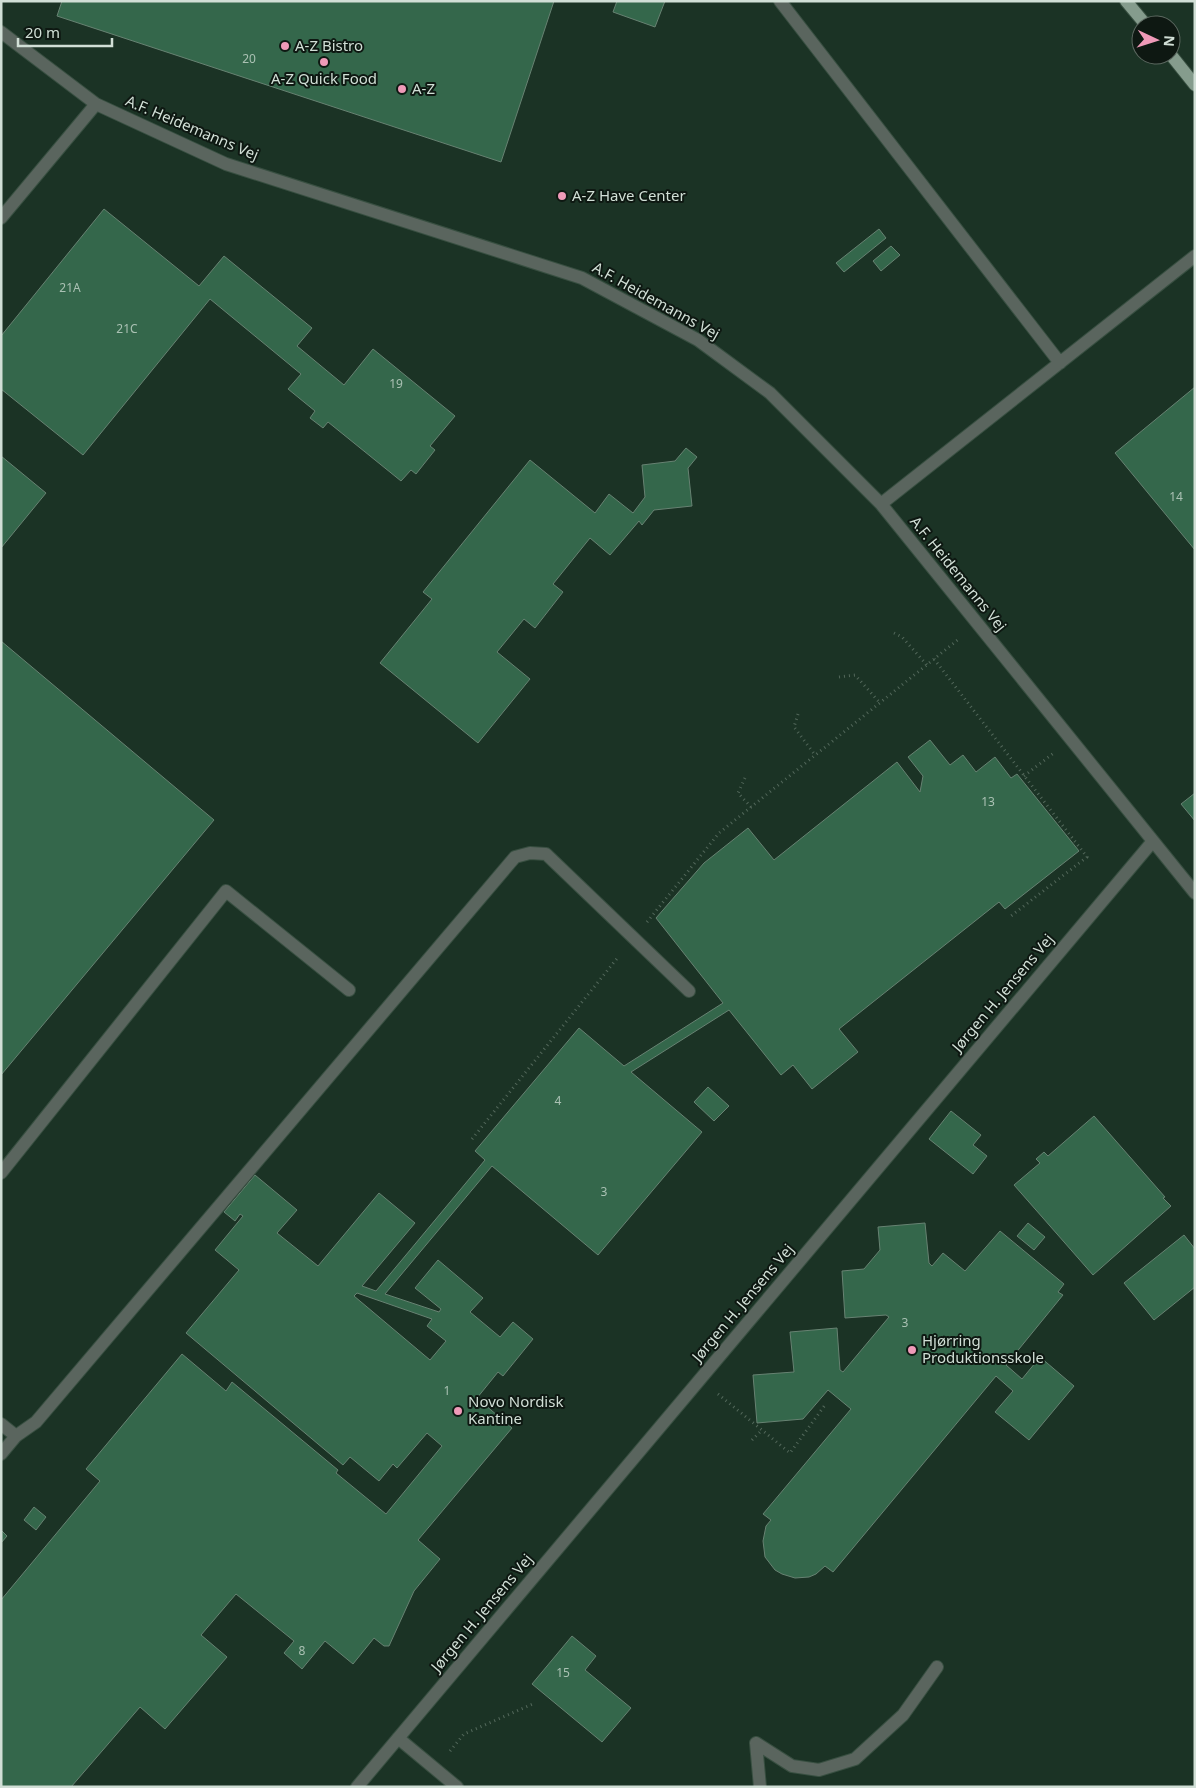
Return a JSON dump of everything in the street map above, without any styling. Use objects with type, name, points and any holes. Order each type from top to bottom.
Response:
[{"type":"main road","points":[[1126,1],[1138,15]]},
{"type":"main road","points":[[1179,65],[1195,84]]},
{"type":"street","points":[[780,1],[1060,363]]},
{"type":"street","name":"A.F. Heidemanns Vej","points":[[1,32],[96,104],[226,164],[582,278],[698,340],[770,393],[881,504],[1195,893]]},
{"type":"street","points":[[1,218],[96,104]]},
{"type":"street","points":[[881,504],[1195,256]]},
{"type":"street","name":"Jørgen H. Jensens Vej","points":[[357,1787],[1153,841]]},
{"type":"street","points":[[1,1454],[16,1436],[36,1422],[43,1414],[515,857],[530,853],[546,854],[689,991]]},
{"type":"street","points":[[1,1173],[226,891],[349,990]]},
{"type":"street","points":[[1,1424],[16,1436]]},
{"type":"street","points":[[760,1787],[756,1743],[792,1766],[819,1770],[855,1760],[903,1715],[937,1667]]},
{"type":"street","points":[[398,1738],[457,1787]]},
{"type":"path","points":[[472,1139],[719,833],[978,624]]},
{"type":"path","points":[[894,633],[902,637],[927,665]]},
{"type":"path","points":[[934,659],[1087,857],[1011,916]]},
{"type":"path","points":[[839,677],[855,674],[880,703]]},
{"type":"path","points":[[798,714],[794,727],[815,755]]},
{"type":"path","points":[[1024,776],[1071,740]]},
{"type":"path","points":[[745,778],[738,793],[750,807]]},
{"type":"path","points":[[700,1379],[790,1453],[825,1405]]},
{"type":"path","points":[[752,1440],[762,1430]]},
{"type":"path","points":[[436,1769],[464,1734],[535,1704]]},
{"type":"building","name":"A-Z","points":[[62,1],[554,1],[501,162],[57,16]]},
{"type":"building","points":[[617,1],[665,1],[655,27],[613,12]]},
{"type":"building","points":[[104,209],[199,286],[224,256],[312,328],[297,346],[344,385],[373,349],[455,416],[430,446],[435,450],[416,474],[411,470],[401,481],[328,422],[323,428],[310,418],[315,411],[288,389],[301,374],[210,299],[83,455],[1,389],[1,336]]},
{"type":"building","points":[[879,229],[886,238],[844,272],[836,263]]},
{"type":"building","points":[[891,246],[900,255],[881,271],[873,261]]},
{"type":"building","points":[[1195,387],[1195,550],[1115,453]]},
{"type":"building","points":[[686,448],[697,457],[688,468],[692,506],[654,510],[642,525],[639,521],[610,555],[590,538],[553,584],[563,592],[535,628],[524,619],[497,652],[530,679],[478,743],[380,663],[432,599],[423,592],[530,460],[595,513],[609,494],[633,513],[645,497],[642,465],[675,461]]},
{"type":"building","points":[[1,456],[46,493],[1,548]]},
{"type":"building","points":[[1,641],[214,820],[1,1075]]},
{"type":"building","points":[[930,740],[950,765],[963,755],[976,772],[995,757],[1011,778],[1017,774],[1079,851],[1005,909],[999,902],[839,1029],[858,1052],[812,1089],[793,1065],[781,1075],[729,1010],[631,1072],[702,1132],[598,1255],[492,1166],[385,1294],[439,1312],[441,1309],[415,1288],[438,1260],[483,1298],[470,1312],[500,1337],[513,1322],[533,1339],[503,1376],[498,1372],[477,1398],[512,1428],[418,1540],[440,1559],[414,1591],[389,1646],[384,1646],[374,1638],[353,1664],[325,1641],[302,1669],[284,1653],[294,1641],[236,1594],[201,1635],[227,1657],[165,1729],[140,1707],[71,1787],[1,1787],[1,1600],[100,1481],[86,1469],[182,1354],[226,1391],[232,1382],[338,1470],[336,1473],[386,1514],[442,1446],[427,1433],[397,1468],[393,1464],[379,1481],[350,1457],[343,1465],[186,1333],[239,1270],[215,1250],[243,1216],[240,1214],[235,1221],[224,1212],[255,1175],[297,1210],[277,1233],[318,1266],[379,1193],[415,1223],[362,1286],[376,1291],[485,1160],[475,1151],[579,1028],[624,1066],[723,1003],[656,918],[704,863],[748,828],[774,860],[897,762],[920,792],[923,776],[908,757]],"holes":[[[357,1293],[432,1319],[427,1326],[446,1341],[430,1360],[354,1296]]]},
{"type":"building","points":[[1195,793],[1195,821],[1181,804]]},
{"type":"building","points":[[708,1087],[729,1106],[714,1121],[694,1102]]},
{"type":"building","points":[[951,1111],[981,1135],[973,1145],[987,1156],[973,1174],[929,1139]]},
{"type":"building","points":[[1094,1116],[1171,1206],[1093,1275],[1014,1185],[1040,1163],[1036,1159],[1044,1152],[1048,1156]]},
{"type":"building","points":[[925,1223],[929,1263],[932,1266],[943,1253],[965,1271],[1000,1231],[1064,1284],[1058,1292],[1063,1295],[1006,1365],[1022,1379],[1040,1357],[1074,1386],[1029,1440],[995,1412],[1013,1391],[996,1376],[833,1572],[825,1566],[809,1577],[795,1578],[782,1574],[775,1570],[765,1557],[763,1541],[766,1526],[771,1520],[763,1514],[851,1409],[828,1390],[803,1419],[757,1423],[753,1375],[794,1372],[790,1332],[837,1328],[840,1370],[843,1372],[889,1317],[886,1315],[845,1318],[842,1271],[864,1269],[880,1250],[878,1227]]},
{"type":"building","points":[[1028,1223],[1045,1237],[1034,1250],[1017,1236]]},
{"type":"building","points":[[1184,1235],[1195,1249],[1195,1287],[1154,1320],[1124,1283]]},
{"type":"building","points":[[34,1507],[46,1517],[36,1530],[24,1520]]},
{"type":"building","points":[[1,1530],[7,1536],[1,1543]]},
{"type":"building","points":[[572,1636],[596,1656],[585,1670],[631,1708],[602,1742],[532,1684]]},
{"type":"place","name":"A-Z Bistro","points":[[285,46]]},
{"type":"place","name":"A-Z Quick Food","points":[[324,62]]},
{"type":"place","name":"A-Z","points":[[402,89]]},
{"type":"place","name":"A-Z Have Center","points":[[562,196]]},
{"type":"place","name":"Hjørring Produktionsskole","points":[[912,1350]]},
{"type":"place","name":"Novo Nordisk Kantine","points":[[458,1411]]}]
